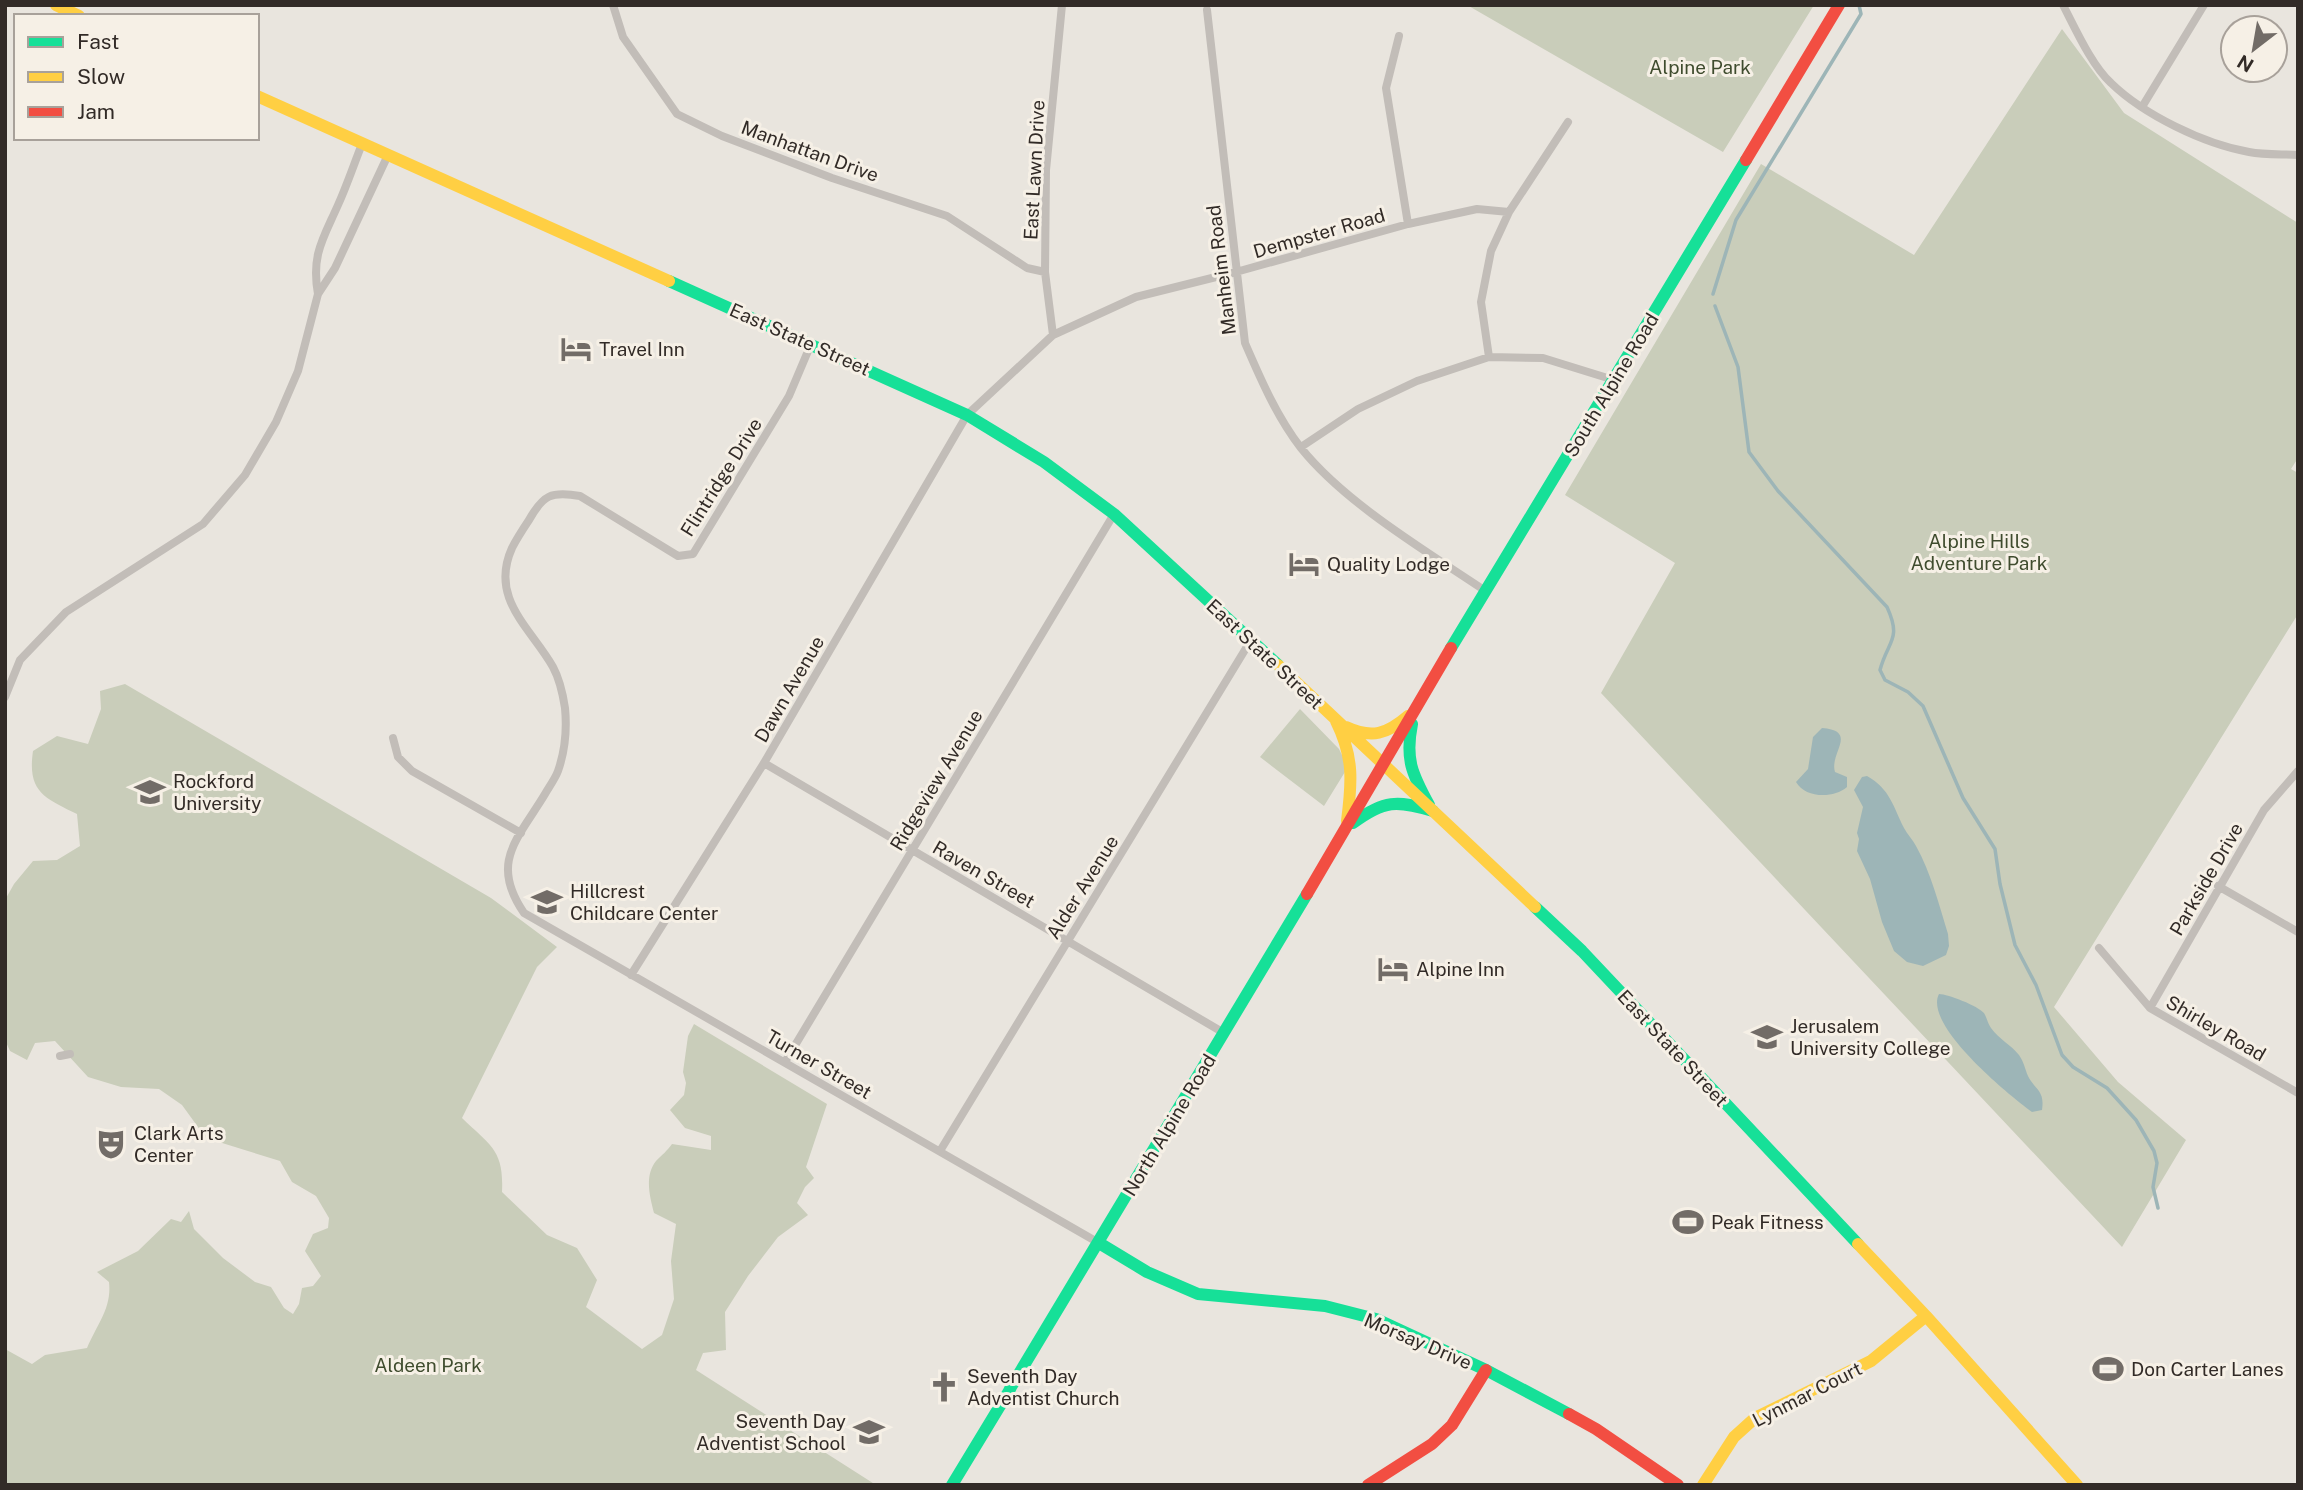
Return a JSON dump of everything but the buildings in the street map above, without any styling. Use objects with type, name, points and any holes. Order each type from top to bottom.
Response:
[{"type":"main road","points":[[56,5],[75,14]]},
{"type":"main road","name":"South Alpine Road","points":[[1384,765],[1485,590],[1839,5]]},
{"type":"main road","name":"East State Street","points":[[259,97],[967,415],[1044,462],[1114,514],[1588,957],[1926,1317],[2077,1485]]},
{"type":"main road","points":[[1336,720],[1357,732],[1374,736],[1391,730],[1416,709]]},
{"type":"main road","points":[[1416,709],[1408,744],[1408,763],[1433,811]]},
{"type":"main road","points":[[1336,720],[1346,740],[1353,775],[1346,829]]},
{"type":"main road","name":"North Alpine Road","points":[[952,1485],[1384,765]]},
{"type":"main road","points":[[1346,829],[1385,802],[1398,802],[1433,811]]},
{"type":"main road","name":"Morsay Drive","points":[[1098,1243],[1147,1272],[1198,1294],[1325,1306],[1376,1319],[1486,1370],[1596,1429],[1678,1485]]},
{"type":"main road","name":"Lynmar Court","points":[[1703,1485],[1734,1437],[1755,1418],[1871,1361],[1926,1317]]},
{"type":"main road","points":[[1368,1485],[1433,1444],[1452,1425],[1486,1370]]},
{"type":"street","name":"Manhattan Drive","points":[[613,5],[623,37],[677,114],[722,136],[832,178],[947,216],[1027,268],[1045,272]]},
{"type":"street","name":"East Lawn Drive","points":[[1053,335],[1045,272],[1046,170],[1062,5]]},
{"type":"street","points":[[2063,5],[2083,44],[2109,82],[2142,107],[2200,138],[2250,152],[2298,155]]},
{"type":"street","points":[[2142,107],[2204,5]]},
{"type":"street","name":"Manheim Road","points":[[1207,10],[1245,343],[1267,394],[1301,447],[1323,471],[1365,507],[1485,590]]},
{"type":"street","points":[[1399,36],[1386,88],[1408,224]]},
{"type":"street","points":[[1489,357],[1482,302],[1491,251],[1509,212],[1568,122]]},
{"type":"street","points":[[318,294],[315,276],[321,239],[338,206],[362,144]]},
{"type":"street","points":[[5,696],[20,660],[66,612],[202,524],[245,475],[276,422],[298,371],[318,294],[341,257],[388,155]]},
{"type":"street","name":"Dempster Road","points":[[967,415],[1053,335],[1136,297],[1408,224],[1477,209],[1509,212]]},
{"type":"street","name":"Flintridge Drive","points":[[524,913],[512,896],[506,879],[508,855],[558,773],[566,723],[564,702],[554,668],[512,607],[507,590],[507,566],[512,548],[538,504],[549,495],[565,494],[580,496],[678,556],[693,554],[789,396],[811,344]]},
{"type":"street","points":[[1301,447],[1358,409],[1417,381],[1489,357],[1544,358],[1614,380]]},
{"type":"street","name":"Dawn Avenue","points":[[631,975],[765,763],[967,415]]},
{"type":"street","name":"Ridgeview Avenue","points":[[785,1062],[1114,514]]},
{"type":"street","name":"Alder Avenue","points":[[940,1151],[1251,640]]},
{"type":"street","points":[[393,738],[398,757],[412,771],[522,833]]},
{"type":"street","name":"Raven Street","points":[[765,763],[1224,1033]]},
{"type":"street","name":"Parkside Drive","points":[[2150,1008],[2264,810],[2298,771]]},
{"type":"street","points":[[2218,886],[2297,930]]},
{"type":"street","name":"Turner Street","points":[[524,913],[1098,1243]]},
{"type":"street","name":"Shirley Road","points":[[2099,948],[2150,1008],[2298,1093]]},
{"type":"street","points":[[60,1056],[70,1054]]},
{"type":"green space","name":"Alpine Park","points":[[1467,5],[1814,5],[1723,152]]},
{"type":"green space","name":"Alpine Hills Adventure Park","points":[[2062,29],[2124,113],[2298,223],[2298,458],[2291,469],[2298,473],[2298,614],[2054,1007],[2118,1082],[2186,1140],[2122,1247],[1601,693],[1675,563],[1565,495],[1761,164],[1914,255]]},
{"type":"green space","name":"Aldeen Park","points":[[125,684],[491,898],[557,947],[537,967],[462,1118],[494,1150],[501,1167],[502,1192],[547,1235],[577,1248],[597,1280],[586,1307],[642,1349],[662,1335],[674,1299],[671,1261],[676,1224],[654,1213],[649,1187],[652,1167],[672,1144],[711,1150],[711,1136],[685,1128],[670,1110],[684,1095],[686,1083],[683,1072],[688,1036],[694,1024],[827,1104],[806,1167],[814,1178],[805,1187],[797,1203],[808,1215],[778,1237],[748,1276],[725,1312],[726,1350],[703,1353],[696,1370],[876,1485],[5,1485],[5,1349],[32,1364],[45,1355],[87,1348],[108,1300],[109,1282],[97,1272],[138,1251],[171,1219],[181,1222],[189,1211],[194,1229],[223,1258],[255,1282],[271,1287],[284,1308],[293,1314],[299,1304],[302,1288],[313,1286],[321,1276],[305,1251],[313,1234],[328,1228],[329,1218],[316,1196],[292,1182],[280,1161],[206,1138],[182,1105],[159,1089],[121,1087],[88,1077],[55,1041],[35,1043],[27,1060],[10,1051],[5,1040],[5,900],[33,861],[57,860],[80,846],[77,814],[47,798],[36,785],[32,765],[33,751],[57,736],[88,744],[101,709],[100,691]]},
{"type":"green space","points":[[1300,709],[1339,749],[1348,767],[1324,806],[1260,757]]},
{"type":"water","points":[[1822,728],[1839,733],[1841,738],[1834,765],[1835,772],[1847,777],[1847,787],[1827,795],[1812,794],[1796,782],[1808,769],[1813,737]]},
{"type":"water","points":[[1867,776],[1886,792],[1915,844],[1934,889],[1948,934],[1949,946],[1946,955],[1923,966],[1907,962],[1894,951],[1882,922],[1870,879],[1857,851],[1857,833],[1863,807],[1854,790],[1862,777]]},
{"type":"water","points":[[1939,994],[1963,1001],[1984,1013],[1994,1032],[2021,1058],[2028,1076],[2041,1094],[2042,1110],[2032,1112],[1988,1075],[1955,1040],[1937,1007]]},
{"type":"waterway","points":[[1713,294],[1736,220],[1861,14],[1859,5]]},
{"type":"waterway","points":[[1715,306],[1738,367],[1749,452],[1778,491],[1887,607],[1893,634],[1880,670],[1885,680],[1908,692],[1923,706],[1963,798],[1995,849],[2000,884],[2015,945],[2036,985],[2062,1055],[2073,1067],[2107,1088],[2136,1120],[2154,1151],[2157,1163],[2153,1187],[2158,1208]]},
{"type":"traffic: fast","points":[[1451,648],[1746,160]]},
{"type":"traffic: fast","points":[[669,281],[967,415],[1044,462],[1114,514],[1278,665]]},
{"type":"traffic: fast","points":[[1412,724],[1410,757],[1418,784],[1429,805]]},
{"type":"traffic: fast","points":[[1353,823],[1374,810],[1391,804],[1410,805],[1433,811]]},
{"type":"traffic: fast","points":[[1011,1387],[1307,894]]},
{"type":"traffic: fast","points":[[1535,907],[1582,951],[1858,1244]]},
{"type":"traffic: fast","points":[[1099,1243],[1147,1272],[1198,1294],[1325,1306],[1376,1319],[1486,1370],[1569,1414]]},
{"type":"traffic: fast","points":[[1009,1391],[1011,1387]]},
{"type":"traffic: fast","points":[[952,1485],[1009,1391]]},
{"type":"traffic: slow","points":[[56,5],[75,14]]},
{"type":"traffic: slow","points":[[259,97],[669,281]]},
{"type":"traffic: slow","points":[[1278,665],[1535,907]]},
{"type":"traffic: slow","points":[[1346,727],[1364,733],[1379,733],[1408,716]]},
{"type":"traffic: slow","points":[[1336,721],[1349,758],[1350,794],[1347,821]]},
{"type":"traffic: slow","points":[[1858,1244],[2077,1485]]},
{"type":"traffic: slow","points":[[1703,1485],[1734,1437],[1755,1418],[1871,1361],[1926,1316]]},
{"type":"traffic: jam","points":[[1746,160],[1839,5]]},
{"type":"traffic: jam","points":[[1307,894],[1451,648]]},
{"type":"traffic: jam","points":[[1368,1485],[1432,1444],[1452,1425],[1486,1370]]},
{"type":"traffic: jam","points":[[1569,1414],[1596,1429],[1678,1485]]},
{"type":"place","name":"Travel Inn","points":[[576,349]]},
{"type":"place","name":"Quality Lodge","points":[[1304,564]]},
{"type":"place","name":"Rockford University","points":[[150,792]]},
{"type":"place","name":"Hillcrest Childcare Center","points":[[547,902]]},
{"type":"place","name":"Alpine Inn","points":[[1393,969]]},
{"type":"place","name":"Jerusalem University College","points":[[1767,1037]]},
{"type":"place","name":"Clark Arts Center","points":[[111,1144]]},
{"type":"place","name":"Peak Fitness","points":[[1688,1222]]},
{"type":"place","name":"Don Carter Lanes","points":[[2108,1369]]},
{"type":"place","name":"Seventh Day Adventist Church","points":[[944,1387]]},
{"type":"place","name":"Seventh Day Adventist School","points":[[869,1432]]}]
